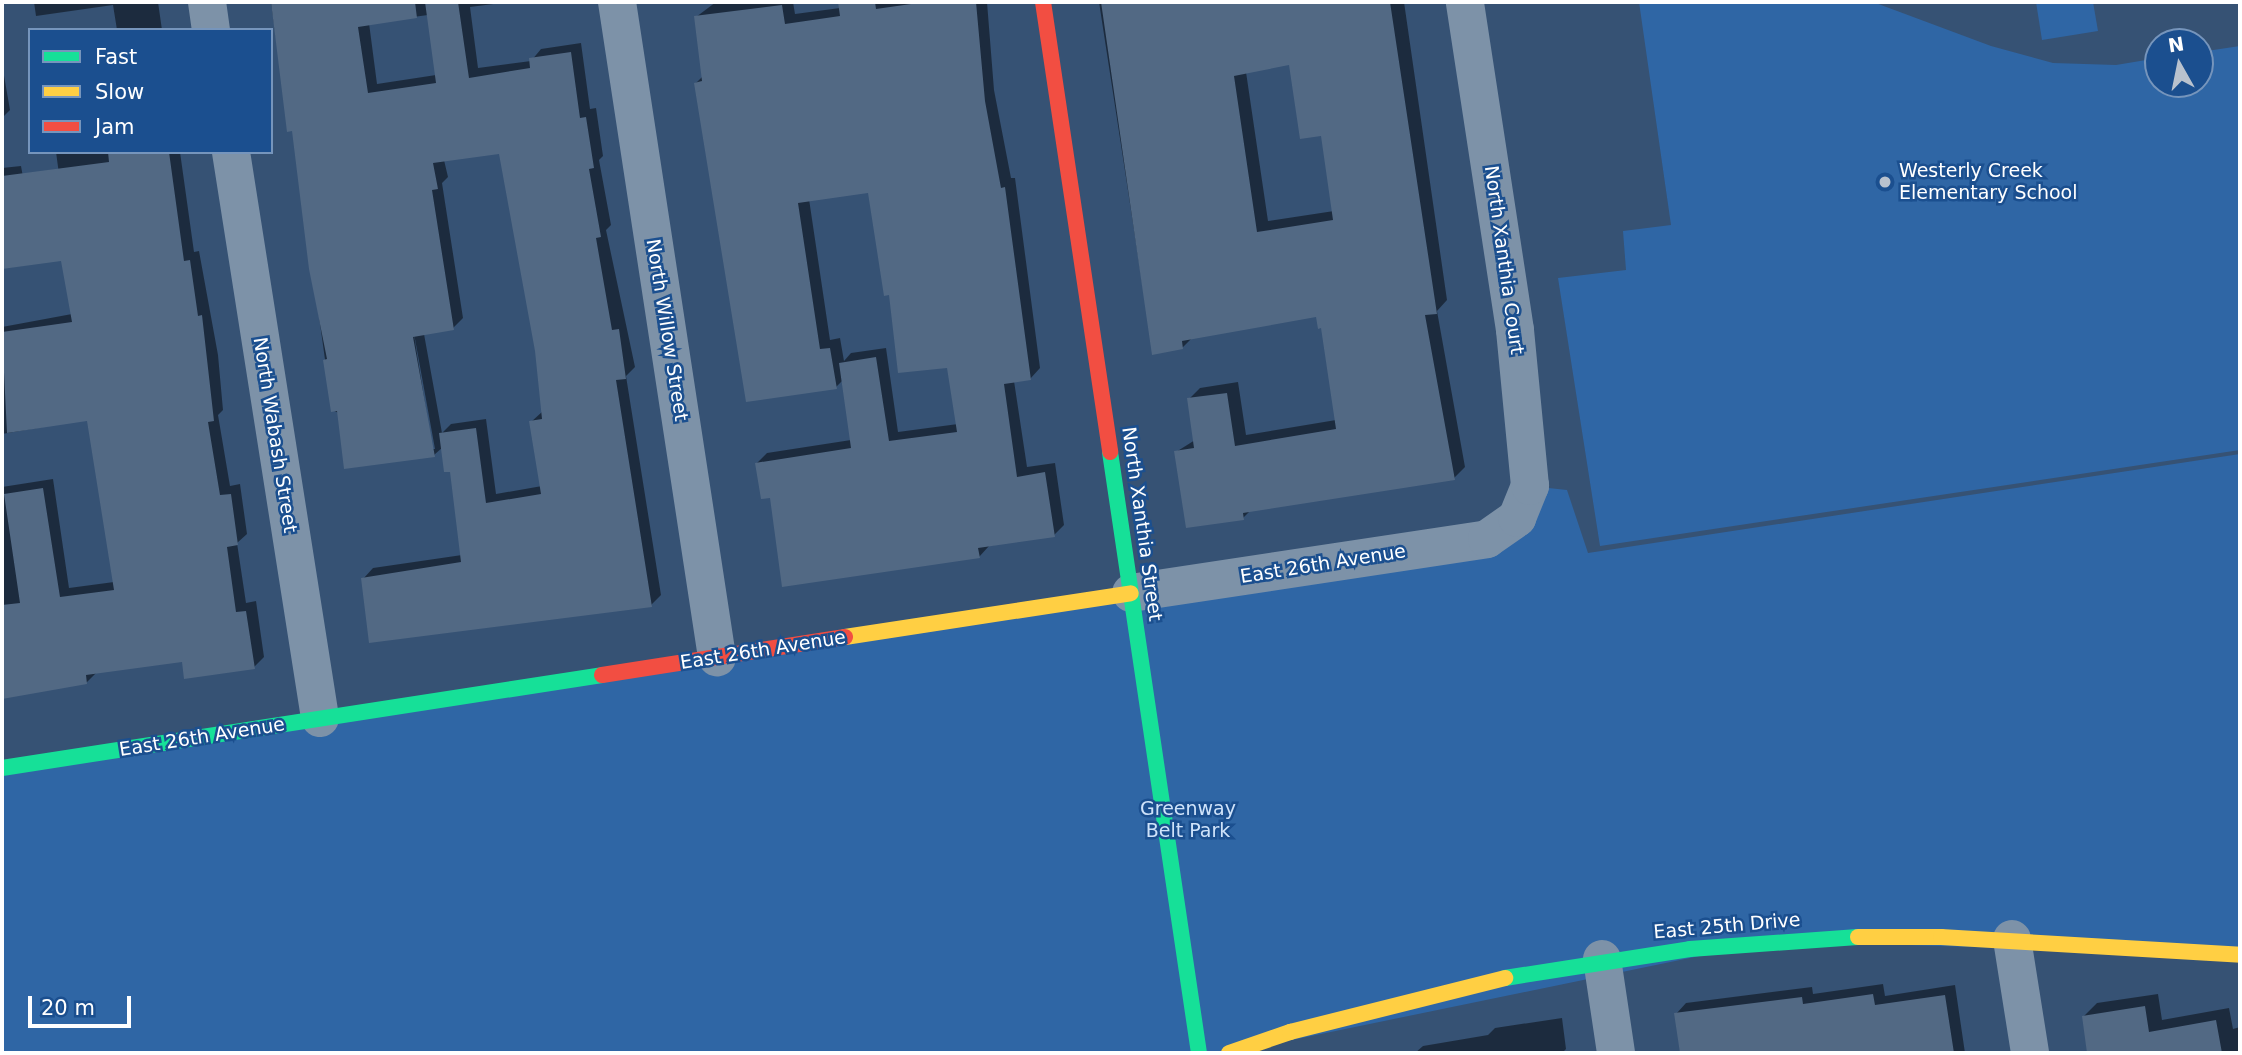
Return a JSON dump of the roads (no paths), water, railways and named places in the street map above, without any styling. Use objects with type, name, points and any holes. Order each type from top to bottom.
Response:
[{"type":"street","points":[[207,2],[211,28]]},
{"type":"street","name":"North Willow Street","points":[[617,2],[717,657]]},
{"type":"street","name":"North Xanthia Street","points":[[1043,2],[1199,1053]]},
{"type":"street","name":"North Xanthia Court","points":[[1465,2],[1515,330],[1530,486],[1517,518]]},
{"type":"street","name":"North Wabash Street","points":[[231,154],[320,718]]},
{"type":"street","name":"East 26th Avenue","points":[[2,768],[1488,539],[1517,518]]},
{"type":"street","name":"East 25th Drive","points":[[1228,1053],[1394,1003],[1602,959],[1834,937],[2012,939],[2240,955]]},
{"type":"street","points":[[2012,939],[2030,1053]]},
{"type":"street","points":[[1602,959],[1616,1053]]},
{"type":"place","name":"Westerly Creek Elementary School","points":[[1885,182]]},
{"type":"park label","name":"Greenway Belt Park","points":[[1188,820]]}]
